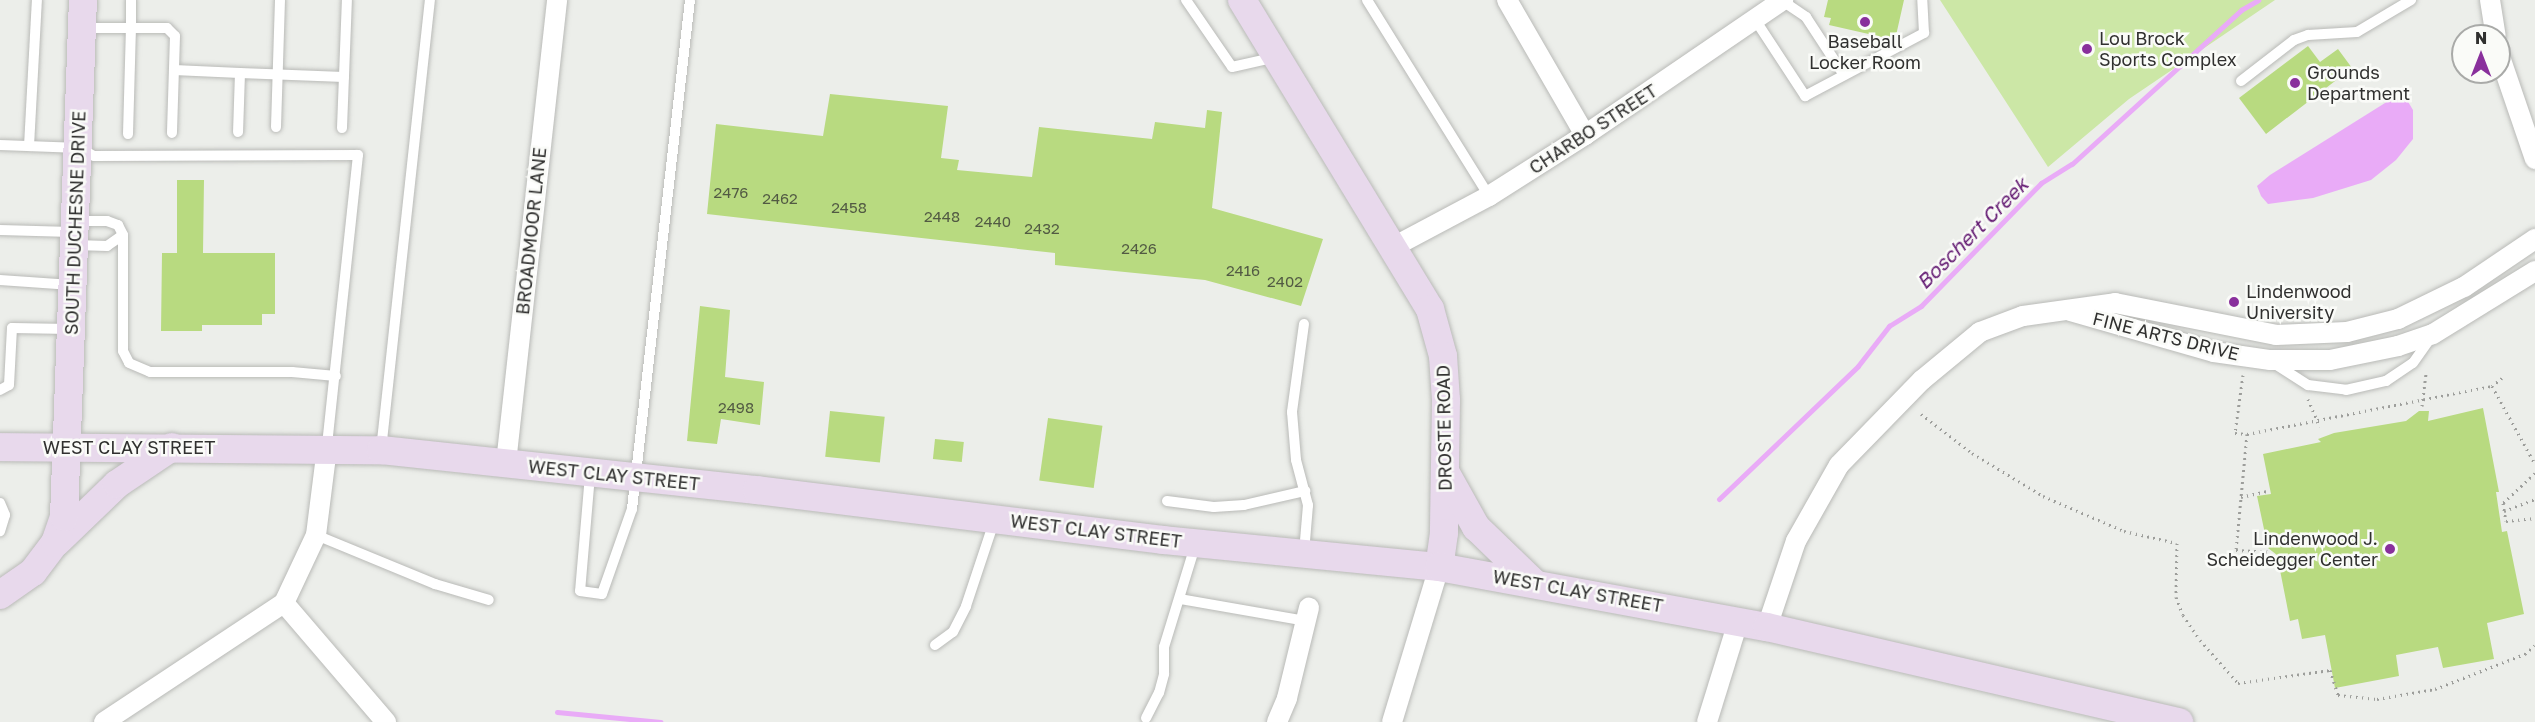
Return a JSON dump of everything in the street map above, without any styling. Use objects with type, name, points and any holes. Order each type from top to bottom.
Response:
[{"type":"main road","name":"SOUTH DUCHESNE DRIVE","points":[[55,543],[64,517],[65,446],[80,148],[83,0]]},
{"type":"main road","name":"DROSTE ROAD","points":[[1242,0],[1395,246],[1430,309],[1443,356],[1446,474],[1439,567]]},
{"type":"main road","name":"WEST CLAY STREET","points":[[0,447],[381,450],[506,462],[1196,543],[1439,567],[1533,582],[1767,627],[2179,722]]},
{"type":"main road","points":[[0,595],[33,572],[55,543],[117,484],[172,447]]},
{"type":"main road","points":[[1446,474],[1476,527],[1533,582]]},
{"type":"street","name":"BROADMOOR LANE","points":[[506,462],[557,0]]},
{"type":"street","points":[[1507,0],[1585,135]]},
{"type":"street","points":[[2490,0],[2494,24]]},
{"type":"street","name":"CHARBO STREET","points":[[1395,246],[1490,196],[1784,1]]},
{"type":"street","points":[[2509,84],[2535,159]]},
{"type":"street","name":"FINE ARTS DRIVE","points":[[1767,627],[1796,541],[1839,465],[1923,380],[1980,332],[2022,316],[2115,303],[2276,335],[2347,332],[2398,319],[2464,287],[2535,239]]},
{"type":"street","name":"FINE ARTS DRIVE","points":[[2064,310],[2214,352],[2270,360],[2330,360],[2398,346],[2433,334],[2535,271]]},
{"type":"street","points":[[104,722],[284,603],[316,535],[327,448]]},
{"type":"street","name":"DROSTE ROAD","points":[[1392,722],[1439,567]]},
{"type":"street","points":[[284,603],[386,722]]},
{"type":"street","points":[[1277,722],[1287,698],[1307,614]]},
{"type":"street","points":[[1707,722],[1738,622]]},
{"type":"lane","points":[[29,146],[37,0]]},
{"type":"lane","points":[[128,134],[131,0]]},
{"type":"lane","points":[[276,127],[280,0]]},
{"type":"lane","points":[[342,128],[347,0]]},
{"type":"lane","points":[[381,450],[430,0]]},
{"type":"lane","points":[[590,472],[580,591],[602,594],[631,515],[690,0]]},
{"type":"lane","points":[[1186,0],[1232,67],[1276,57]]},
{"type":"lane","points":[[1367,0],[1490,196]]},
{"type":"lane","points":[[1756,21],[1805,96],[1924,33],[1922,0]]},
{"type":"lane","points":[[2241,81],[2294,40],[2308,35],[2357,32],[2411,0]]},
{"type":"lane","points":[[1784,1],[1806,17],[1844,75]]},
{"type":"lane","points":[[82,28],[173,30],[172,133]]},
{"type":"lane","points":[[174,70],[344,77]]},
{"type":"lane","points":[[238,132],[240,73]]},
{"type":"lane","points":[[0,145],[80,148],[94,156],[358,155],[327,448]]},
{"type":"lane","points":[[75,233],[107,221],[118,225],[123,235],[123,351],[129,363],[150,372],[292,372],[336,376]]},
{"type":"lane","points":[[0,230],[75,233],[107,246],[123,235]]},
{"type":"lane","points":[[0,280],[73,285]]},
{"type":"lane","points":[[1304,324],[1292,412],[1296,460],[1308,505],[1304,554]]},
{"type":"lane","points":[[0,390],[9,385],[12,328],[71,329]]},
{"type":"lane","points":[[2270,360],[2308,386],[2346,390],[2386,381],[2413,363],[2433,334]]},
{"type":"lane","points":[[1167,501],[1234,505],[1305,491]]},
{"type":"lane","points":[[0,503],[5,515],[0,531]]},
{"type":"lane","points":[[935,645],[953,632],[966,606],[995,519]]},
{"type":"lane","points":[[316,535],[435,584],[489,600]]},
{"type":"lane","points":[[1146,718],[1159,693],[1164,674],[1164,647],[1196,543]]},
{"type":"lane","points":[[1180,599],[1307,614]]},
{"type":"path","points":[[2246,372],[2242,376],[2235,433],[2247,434],[2422,404],[2492,386],[2502,378]]},
{"type":"path","points":[[2422,404],[2426,373]]},
{"type":"path","points":[[2492,386],[2535,464]]},
{"type":"path","points":[[2308,399],[2320,427]]},
{"type":"path","points":[[1921,414],[1972,453],[2043,496],[2124,531],[2177,543],[2175,582],[2183,615],[2200,640],[2238,683],[2330,670],[2338,695],[2377,699],[2435,689],[2525,654],[2535,645]]},
{"type":"path","points":[[2247,434],[2236,550],[2269,552]]},
{"type":"path","points":[[2535,473],[2503,503],[2506,521],[2535,518]]},
{"type":"path","points":[[2241,497],[2267,491]]},
{"type":"path","points":[[2504,511],[2535,499]]},
{"type":"green space","name":"Lou Brock Sports Complex","points":[[1940,0],[2275,0],[2129,99],[2048,167]]},
{"type":"shaded area","points":[[2393,98],[2407,100],[2413,110],[2413,139],[2396,160],[2371,180],[2313,198],[2268,204],[2261,196],[2257,186],[2270,175]]},
{"type":"building","name":"Baseball Locker Room","points":[[1828,0],[1904,0],[1895,40],[1829,25],[1831,18],[1824,17]]},
{"type":"building","name":"Grounds Department","points":[[2308,46],[2320,62],[2338,49],[2352,68],[2266,134],[2239,98]]},
{"type":"building","points":[[830,94],[948,106],[941,158],[959,160],[957,170],[1032,177],[1039,127],[1152,139],[1155,122],[1205,128],[1207,110],[1222,112],[1212,208],[1323,239],[1301,306],[1205,280],[1055,265],[1055,253],[707,214],[716,124],[823,136]]},
{"type":"building","points":[[177,180],[204,180],[203,253],[275,253],[275,314],[262,314],[262,325],[202,325],[202,331],[161,331],[162,253],[177,253]]},
{"type":"building","points":[[700,306],[730,310],[725,377],[764,382],[760,425],[721,419],[717,444],[687,441]]},
{"type":"building","name":"Lindenwood J. Scheidegger Center","points":[[2483,408],[2499,492],[2496,492],[2502,532],[2507,531],[2524,614],[2487,623],[2494,659],[2443,668],[2438,647],[2396,655],[2399,676],[2335,688],[2325,635],[2302,639],[2298,619],[2290,621],[2277,555],[2268,548],[2257,496],[2271,494],[2263,454],[2321,442],[2318,439],[2334,433],[2406,421],[2419,411],[2429,411],[2428,421]]},
{"type":"building","points":[[830,411],[885,417],[880,462],[825,457]]},
{"type":"building","points":[[1048,418],[1102,426],[1094,488],[1039,480]]},
{"type":"building","points":[[935,439],[964,442],[962,462],[933,459]]},
{"type":"waterway","name":"Boschert Creek","points":[[1719,499],[1858,366],[1889,326],[1921,306],[2041,183],[2072,164],[2241,10],[2258,0]]},
{"type":"waterway","name":"Boschert Creek","points":[[557,712],[661,722]]},
{"type":"place","name":"Baseball Locker Room","points":[[1865,22]]},
{"type":"place","name":"Lou Brock Sports Complex","points":[[2087,49]]},
{"type":"place","name":"Grounds Department","points":[[2295,83]]},
{"type":"place","name":"Lindenwood University","points":[[2234,302]]},
{"type":"place","name":"Lindenwood J. Scheidegger Center","points":[[2390,549]]}]
